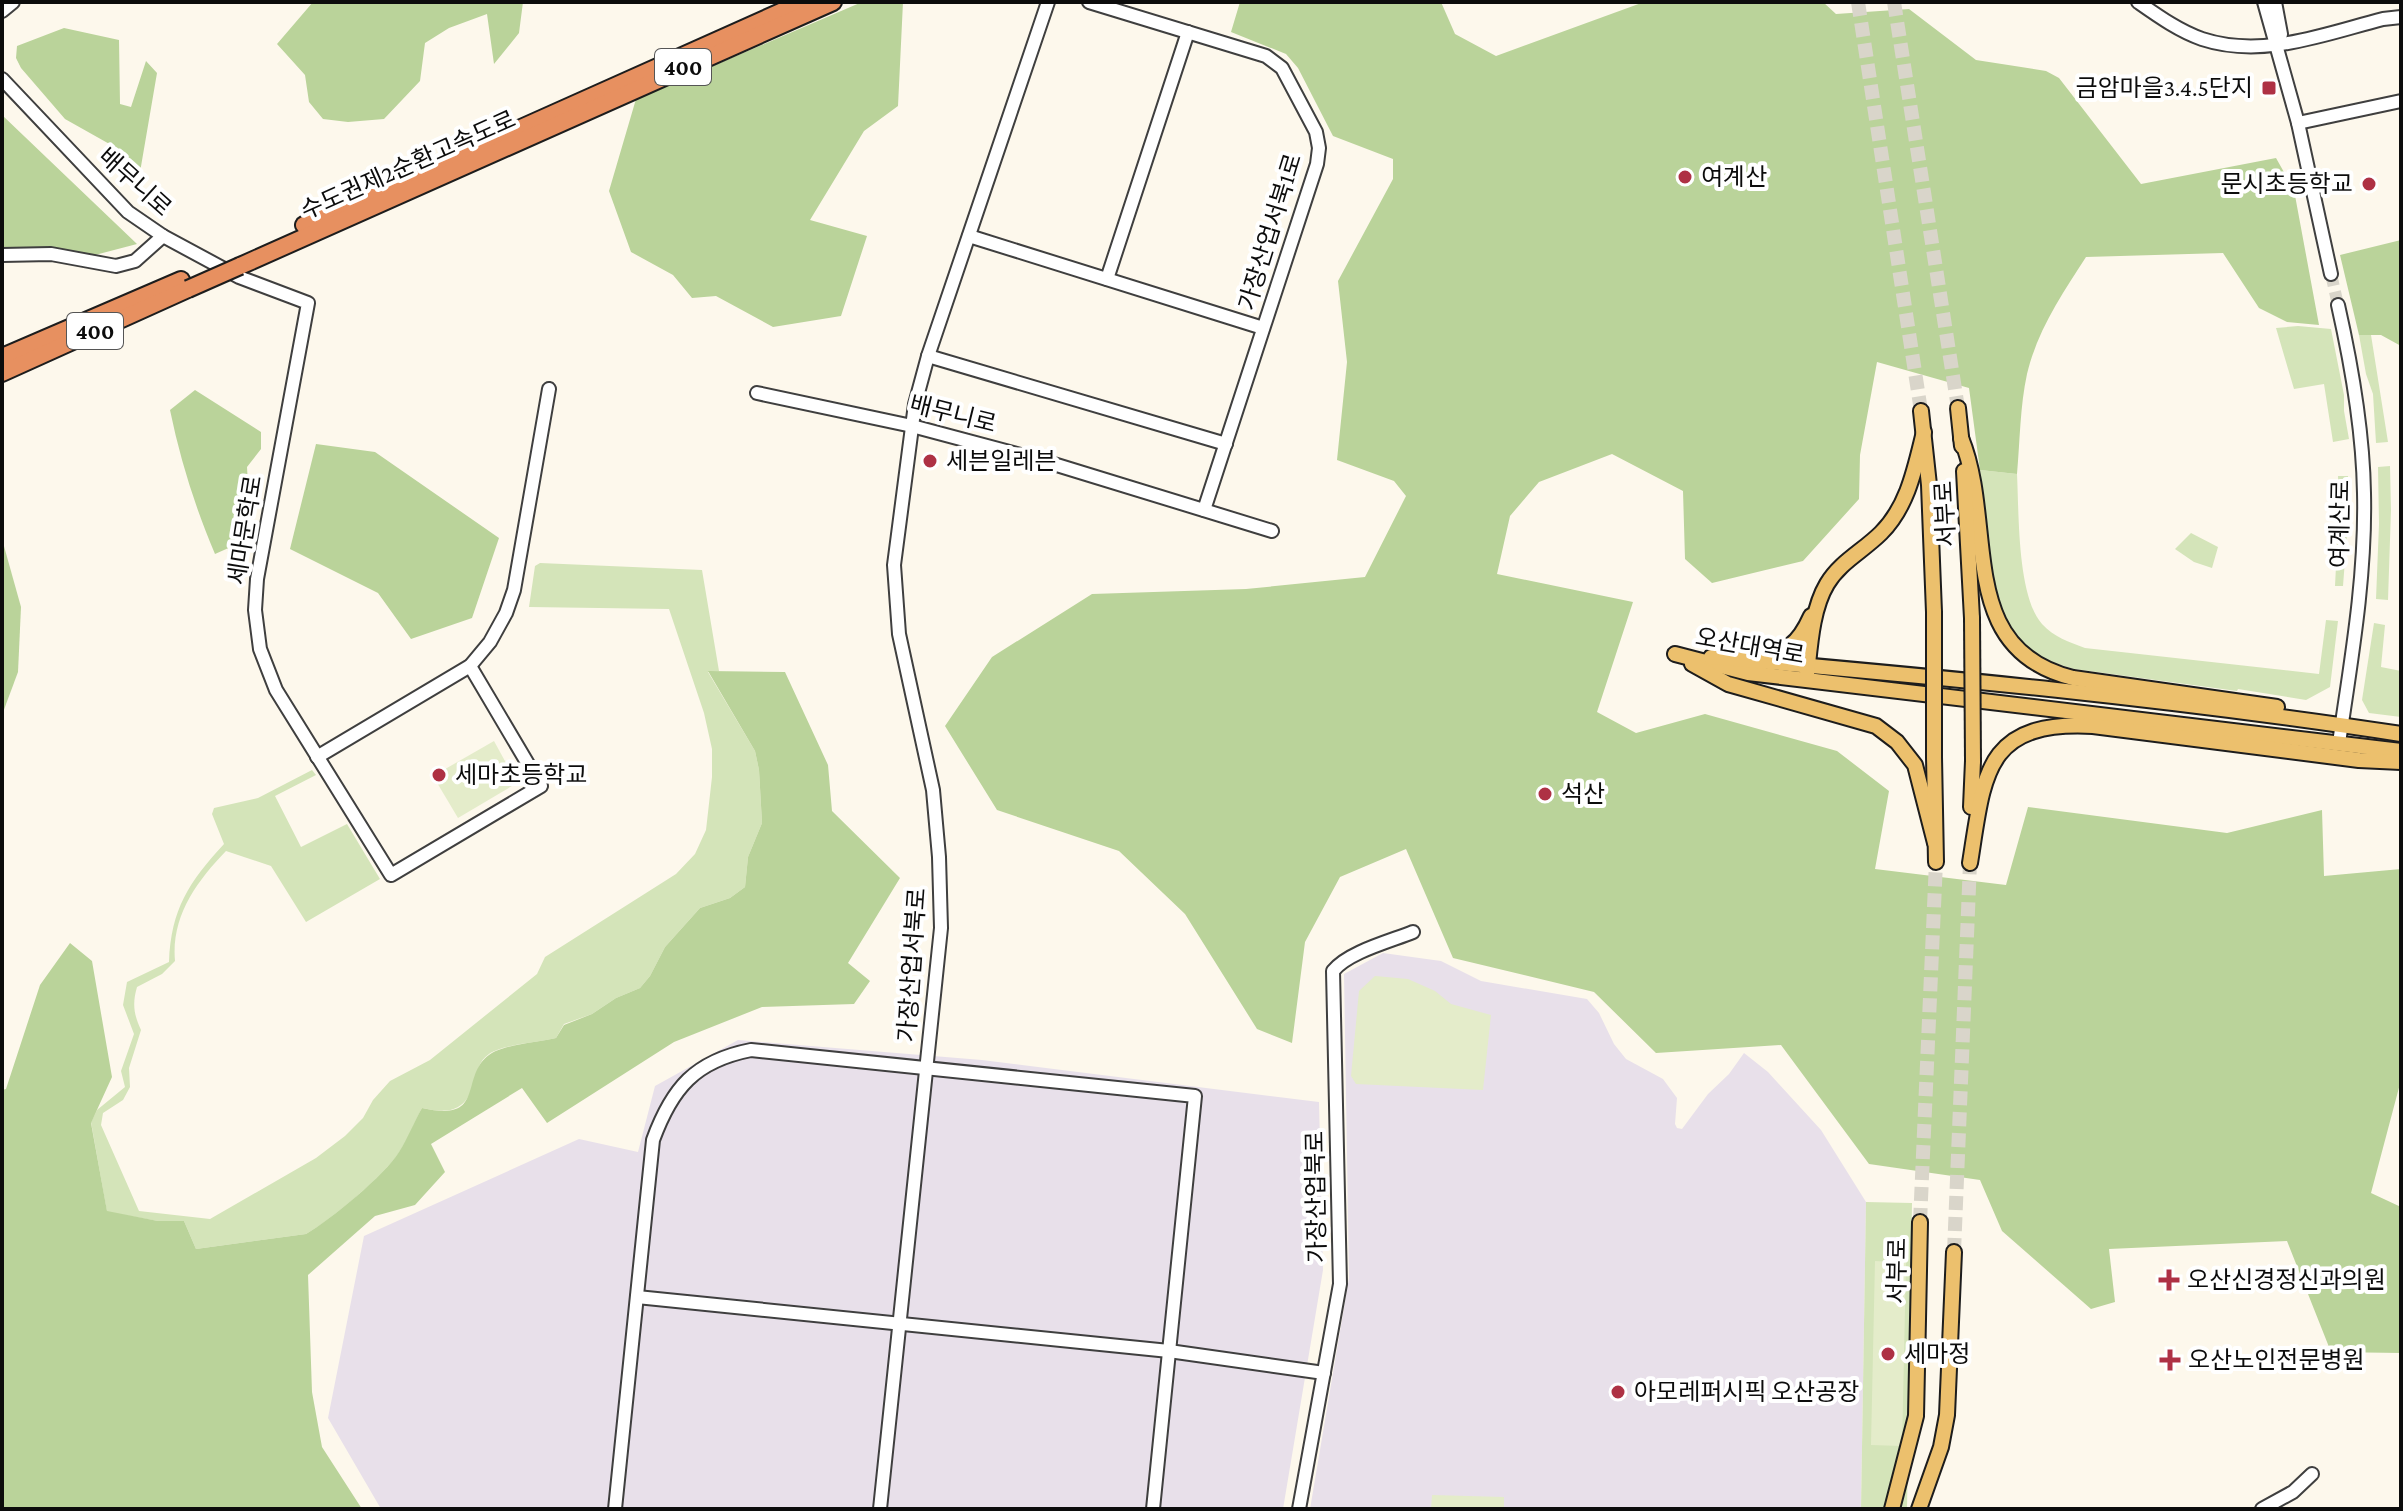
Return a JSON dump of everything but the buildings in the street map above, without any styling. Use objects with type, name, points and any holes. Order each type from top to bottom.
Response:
[{"type":"highway","name":"수도권제2순환고속도로","points":[[536,128],[803,2]]},
{"type":"highway","name":"수도권제2순환고속도로","points":[[2,373],[184,285],[510,139],[833,2]]},
{"type":"highway","name":"수도권제2순환고속도로","points":[[2,357],[184,285]]},
{"type":"main road","name":"서부로","points":[[1958,408],[1972,618],[1970,863],[1986,775],[1996,757],[2034,729],[2061,724],[2093,726],[2359,760],[2401,762]]},
{"type":"main road","name":"서부로","points":[[1921,411],[1929,485],[1934,612],[1935,843]]},
{"type":"main road","points":[[1713,657],[1780,652],[1798,640],[1835,572],[1893,518],[1910,488],[1924,432]]},
{"type":"main road","points":[[1961,438],[1973,473],[1989,599],[2002,631],[2021,653],[2053,673],[2073,678],[2274,706],[2319,721]]},
{"type":"main road","points":[[1808,673],[1820,598]]},
{"type":"main road","name":"오산대역로","points":[[1675,654],[1748,673],[1808,673],[2095,694],[2401,734]]},
{"type":"main road","name":"오산대역로","points":[[1675,654],[2401,751]]},
{"type":"main road","points":[[1675,654],[1728,684],[1876,726],[1897,742],[1915,765],[1935,843],[1936,862]]},
{"type":"main road","name":"서부로","points":[[1892,1509],[1916,1416],[1920,1222]]},
{"type":"main road","points":[[1919,1509],[1941,1447],[1947,1415],[1954,1252]]},
{"type":"street","points":[[2,11],[13,2]]},
{"type":"street","points":[[912,426],[928,356],[1048,2]]},
{"type":"street","name":"가장산업서북1로","points":[[1089,2],[1266,56],[1282,68],[1316,132],[1319,148],[1317,164],[1204,510]]},
{"type":"street","points":[[2138,2],[2200,38],[2255,47],[2278,46],[2401,17]]},
{"type":"street","points":[[2264,2],[2298,123],[2331,274]]},
{"type":"street","points":[[2275,2],[2281,34],[2278,46]]},
{"type":"street","points":[[1107,279],[1188,32]]},
{"type":"street","name":"배무니로","points":[[2,79],[128,212],[163,236],[239,277],[308,303]]},
{"type":"street","points":[[2298,123],[2401,101]]},
{"type":"street","points":[[2,255],[51,254],[116,266],[135,261],[151,250],[163,236]]},
{"type":"street","name":"가장산업서북1로","points":[[969,236],[1263,328]]},
{"type":"street","name":"세마문학로","points":[[308,303],[257,579],[255,610],[260,649],[276,690],[391,875],[541,786],[470,666]]},
{"type":"street","name":"여계산로","points":[[2338,305],[2355,380],[2364,492],[2360,591],[2339,743]]},
{"type":"street","points":[[928,356],[1226,444]]},
{"type":"street","points":[[317,757],[470,666],[490,642],[514,590],[549,389]]},
{"type":"street","name":"배무니로","points":[[757,393],[912,426],[1047,462],[1272,531]]},
{"type":"street","name":"가장산업서북로","points":[[880,1509],[941,928],[933,790],[899,634],[894,565],[912,426]]},
{"type":"street","name":"가장산업북로","points":[[1299,1509],[1340,1284],[1333,971],[1339,963],[1413,932]]},
{"type":"street","points":[[615,1509],[653,1140],[663,1112],[679,1087],[695,1071],[733,1053],[751,1050],[1195,1096],[1153,1509]]},
{"type":"street","points":[[637,1297],[1169,1351],[1324,1373]]},
{"type":"street","points":[[2262,1509],[2293,1492],[2312,1474]]},
{"type":"shaded area","points":[[1383,953],[1441,961],[1481,981],[1587,999],[1599,1013],[1614,1044],[1626,1059],[1663,1079],[1677,1098],[1677,1128],[1682,1129],[1744,1053],[1768,1072],[1821,1130],[1866,1202],[1861,1509],[1310,1509],[1349,1278],[1344,974]]},
{"type":"shaded area","points":[[738,1040],[982,1060],[1319,1102],[1323,1270],[1283,1509],[381,1509],[328,1418],[364,1236],[579,1139],[638,1152],[655,1086]]},
{"type":"green space","points":[[313,2],[523,2],[519,33],[494,64],[487,14],[449,28],[425,43],[420,81],[384,119],[348,122],[323,119],[309,102],[305,75],[277,44]]},
{"type":"green space","points":[[862,2],[903,2],[898,106],[864,131],[810,220],[867,236],[841,316],[773,327],[716,296],[692,298],[673,275],[631,252],[609,191],[636,99]]},
{"type":"green space","points":[[1240,2],[1441,2],[1455,34],[1496,56],[1644,2],[1823,2],[1836,14],[1909,9],[1976,60],[2046,71],[2059,78],[2141,184],[2276,158],[2294,190],[2319,325],[2287,322],[2259,308],[2223,253],[2086,257],[2051,313],[2031,358],[2023,398],[2017,474],[1980,470],[1969,388],[1877,362],[1860,455],[1859,499],[1803,561],[1712,583],[1685,559],[1683,491],[1612,454],[1539,482],[1510,516],[1497,574],[1633,602],[1597,712],[1636,733],[1705,714],[1837,751],[1889,791],[1875,869],[2006,885],[2028,807],[2227,833],[2322,810],[2324,876],[2401,869],[2401,1080],[2371,1193],[2401,1207],[2401,1353],[2331,1352],[2287,1241],[2109,1249],[2115,1302],[2091,1309],[2002,1231],[1980,1180],[1869,1164],[1781,1045],[1656,1053],[1594,992],[1453,958],[1406,849],[1340,877],[1305,942],[1292,1043],[1257,1029],[1185,914],[1119,851],[997,810],[945,726],[992,657],[1092,594],[1246,589],[1365,577],[1406,496],[1394,481],[1337,460],[1347,362],[1338,281],[1393,179],[1393,159],[1333,136],[1298,68],[1286,54],[1231,32]]},
{"type":"green space","points":[[64,28],[119,40],[120,104],[131,107],[146,61],[157,73],[139,178],[115,167],[113,146],[65,119],[16,58],[17,46]]},
{"type":"green space","points":[[2,115],[137,244],[95,255],[39,247],[2,249]]},
{"type":"green space","points":[[2401,240],[2401,346],[2381,335],[2359,335],[2340,255]]},
{"type":"green space","points":[[2276,328],[2331,329],[2349,439],[2333,442],[2324,384],[2294,389]]},
{"type":"green space","points":[[2359,335],[2371,335],[2388,442],[2376,443],[2373,394]]},
{"type":"green space","points":[[195,390],[261,432],[261,449],[247,467],[251,538],[215,554],[189,483],[170,410]]},
{"type":"green space","points":[[316,444],[375,452],[499,538],[472,618],[411,639],[378,593],[290,549]]},
{"type":"green space","points":[[2390,466],[2388,600],[2376,599],[2378,467]]},
{"type":"green space","points":[[1980,470],[2017,474],[2021,553],[2028,594],[2042,624],[2057,636],[2085,648],[2319,674],[2326,620],[2338,621],[2330,687],[2306,700],[2074,669],[2041,659],[2023,646],[2001,618],[1990,582]]},
{"type":"green space","points":[[2338,476],[2348,476],[2349,507],[2343,586],[2335,586]]},
{"type":"green space","points":[[2191,533],[2218,547],[2212,568],[2194,562],[2175,549]]},
{"type":"green space","points":[[2,539],[21,607],[18,672],[2,715]]},
{"type":"green space","points":[[540,563],[702,570],[719,671],[708,672],[755,751],[759,770],[762,823],[748,857],[745,887],[730,898],[700,908],[665,947],[640,988],[616,998],[592,1014],[564,1024],[556,1038],[511,1046],[485,1057],[467,1099],[461,1105],[440,1111],[422,1108],[398,1154],[380,1174],[329,1219],[306,1234],[196,1249],[184,1221],[158,1221],[107,1212],[91,1122],[97,1110],[125,1087],[121,1071],[134,1034],[123,1005],[127,982],[169,962],[174,927],[184,897],[224,844],[212,814],[214,808],[258,798],[312,770],[316,775],[275,796],[301,847],[347,824],[380,879],[306,922],[271,866],[226,851],[205,875],[181,915],[175,961],[162,974],[137,987],[134,1009],[141,1030],[129,1068],[130,1087],[123,1100],[103,1113],[101,1125],[139,1211],[210,1219],[316,1158],[363,1118],[373,1100],[390,1081],[430,1060],[537,974],[545,957],[676,874],[695,854],[706,830],[712,749],[704,713],[669,609],[529,607],[535,566]]},
{"type":"green space","points":[[2374,623],[2385,625],[2381,667],[2401,671],[2401,717],[2369,713],[2362,700]]},
{"type":"green space","points":[[708,671],[785,672],[828,765],[832,811],[900,878],[848,963],[870,981],[854,1004],[762,1007],[674,1042],[547,1123],[522,1088],[431,1144],[445,1172],[415,1205],[375,1216],[308,1275],[312,1392],[322,1447],[362,1509],[2,1509],[2,1090],[6,1089],[40,985],[70,943],[92,961],[112,1077],[91,1123],[107,1211],[158,1221],[184,1221],[196,1249],[306,1234],[382,1173],[399,1152],[422,1108],[442,1111],[464,1104],[480,1064],[489,1055],[511,1046],[556,1038],[564,1025],[640,988],[665,947],[700,908],[730,898],[745,887],[748,857],[762,823],[759,770],[755,751]]},
{"type":"green space","points":[[494,741],[517,783],[458,818],[433,776]]},
{"type":"green space","points":[[1375,976],[1408,979],[1435,991],[1451,1004],[1491,1015],[1483,1090],[1356,1084],[1351,1076],[1359,991]]},
{"type":"green space","points":[[1866,1202],[1912,1203],[1907,1509],[1861,1509]]},
{"type":"green space","name":"세마정","points":[[1875,1261],[1906,1263],[1902,1446],[1871,1445]]},
{"type":"green space","points":[[1432,1495],[1504,1497],[1504,1509],[1431,1509]]},
{"type":"tunnel","points":[[1858,2],[1921,411]]},
{"type":"tunnel","points":[[1894,2],[1958,408]]},
{"type":"tunnel","points":[[2331,274],[2338,305]]},
{"type":"tunnel","points":[[1920,1222],[1936,862]]},
{"type":"tunnel","points":[[1954,1252],[1970,863]]},
{"type":"place","name":"금암마을3.4.5단지","points":[[2269,88]]},
{"type":"place","name":"여계산","points":[[1685,177]]},
{"type":"place","name":"문시초등학교","points":[[2369,184]]},
{"type":"place","name":"세븐일레븐","points":[[930,461]]},
{"type":"place","name":"세마초등학교","points":[[439,775]]},
{"type":"place","name":"석산","points":[[1545,794]]},
{"type":"place","name":"오산신경정신과의원","points":[[2169,1280]]},
{"type":"place","name":"세마정","points":[[1888,1354]]},
{"type":"place","name":"오산노인전문병원","points":[[2170,1360]]},
{"type":"place","name":"아모레퍼시픽 오산공장","points":[[1618,1392]]}]
